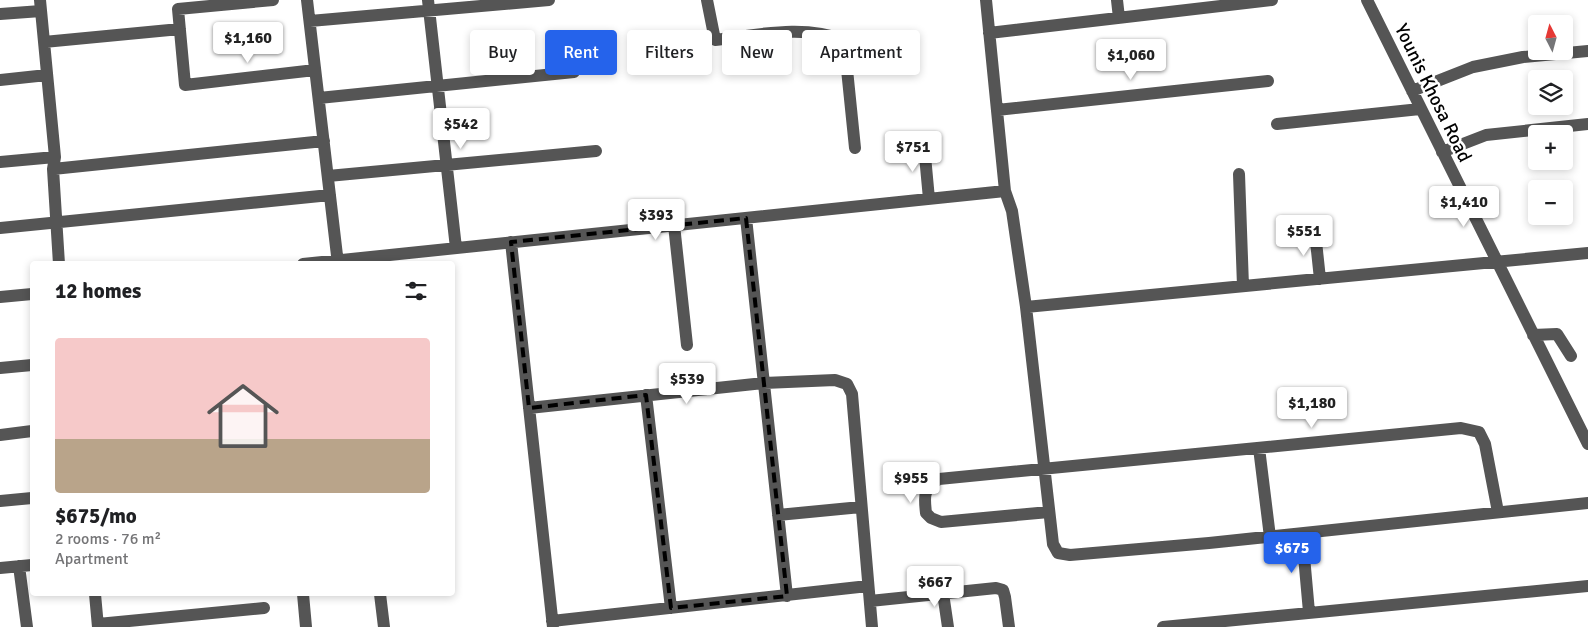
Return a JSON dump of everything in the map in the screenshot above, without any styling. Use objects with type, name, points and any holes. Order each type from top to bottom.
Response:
[{"type":"street","points":[[273,0],[178,9],[184,85],[315,70]]},
{"type":"street","points":[[307,0],[338,261]]},
{"type":"street","points":[[310,21],[429,5],[549,0]]},
{"type":"street","points":[[707,0],[715,40],[788,31],[828,34],[844,40],[854,148]]},
{"type":"street","points":[[986,0],[1005,191],[1012,211],[1026,307],[1053,544],[1058,553],[1070,555],[1302,534],[1588,503]]},
{"type":"street","points":[[1118,0],[1119,18]]},
{"type":"street","points":[[989,32],[1272,0]]},
{"type":"street","name":"Younis Khosa Road","points":[[1366,0],[1588,444]]},
{"type":"street","points":[[0,14],[40,5],[54,163],[59,261]]},
{"type":"street","points":[[429,5],[456,248]]},
{"type":"street","points":[[44,42],[180,29]]},
{"type":"street","points":[[1412,91],[1473,67],[1523,57],[1588,51]]},
{"type":"street","points":[[0,80],[47,75]]},
{"type":"street","points":[[319,98],[545,75]]},
{"type":"street","points":[[997,110],[1268,81]]},
{"type":"street","points":[[1277,124],[1420,108]]},
{"type":"street","points":[[1442,152],[1486,135],[1588,124]]},
{"type":"street","points":[[0,162],[54,163],[324,141]]},
{"type":"street","points":[[924,145],[929,199]]},
{"type":"street","points":[[328,176],[596,151]]},
{"type":"street","points":[[1239,174],[1243,286]]},
{"type":"street","points":[[359,261],[421,258],[456,248],[1005,191]]},
{"type":"street","points":[[0,228],[330,195]]},
{"type":"street","points":[[746,218],[787,596]]},
{"type":"street","points":[[674,225],[687,345]]},
{"type":"street","points":[[1316,232],[1320,279]]},
{"type":"street","points":[[511,242],[552,624],[671,608],[868,586]]},
{"type":"street","points":[[1026,307],[1588,253]]},
{"type":"street","points":[[0,297],[30,294]]},
{"type":"street","points":[[1533,335],[1557,334],[1571,356]]},
{"type":"street","points":[[0,368],[30,364]]},
{"type":"street","points":[[529,408],[764,383],[835,380],[847,384],[852,394],[872,627]]},
{"type":"street","points":[[646,395],[671,608]]},
{"type":"street","points":[[1049,512],[941,522],[931,518],[926,512],[924,495],[929,485],[938,479],[1461,428],[1479,432],[1485,444],[1498,512]]},
{"type":"street","points":[[0,435],[30,432]]},
{"type":"street","points":[[1260,448],[1270,537]]},
{"type":"street","points":[[0,500],[30,498]]},
{"type":"street","points":[[778,515],[862,507]]},
{"type":"street","points":[[1302,534],[1309,612]]},
{"type":"street","points":[[0,568],[26,565],[28,627]]},
{"type":"street","points":[[1163,627],[1263,622],[1309,612],[1588,586]]},
{"type":"street","points":[[870,601],[996,588],[1003,590],[1009,627]]},
{"type":"street","points":[[943,593],[948,627]]},
{"type":"street","points":[[95,596],[98,626],[264,608]]},
{"type":"street","points":[[303,596],[306,627]]},
{"type":"street","points":[[380,596],[384,627]]},
{"type":"highlighted area","points":[[746,218],[787,596],[671,608],[646,395],[529,408],[511,242]]}]
